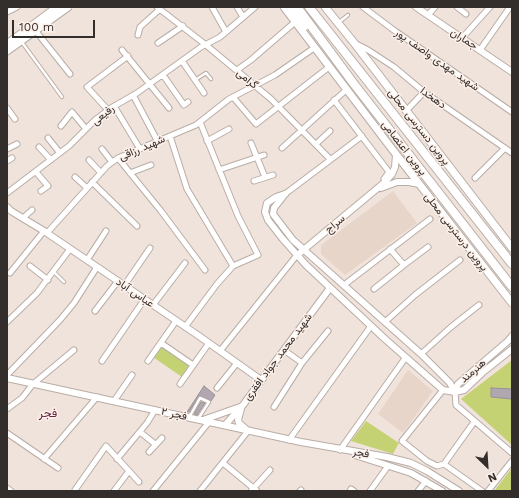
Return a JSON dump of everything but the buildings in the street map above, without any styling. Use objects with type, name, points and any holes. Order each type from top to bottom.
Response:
[{"type":"main road","points":[[7,44],[57,7]]},
{"type":"main road","points":[[7,51],[68,7]]},
{"type":"main road","name":"پروین درسترسی محلی","points":[[284,7],[396,155],[512,303]]},
{"type":"main road","points":[[288,7],[332,55]]},
{"type":"main road","name":"پروین اعتصامی","points":[[297,7],[332,55],[512,287]]},
{"type":"main road","points":[[309,7],[329,33]]},
{"type":"main road","points":[[315,7],[329,33]]},
{"type":"main road","name":"پروین دسترسی محلی","points":[[325,7],[512,248]]},
{"type":"main road","name":"پروین اعتصامی","points":[[329,33],[512,264]]},
{"type":"street","points":[[7,12],[16,7]]},
{"type":"street","points":[[212,7],[226,32]]},
{"type":"street","points":[[237,7],[243,17]]},
{"type":"street","name":"رفیعی","points":[[7,193],[60,153],[108,110],[151,84],[182,61],[220,37],[255,7]]},
{"type":"street","name":"شهید مهدی واصف پور","points":[[363,7],[402,36],[512,112]]},
{"type":"street","name":"جماران","points":[[416,7],[512,72]]},
{"type":"street","points":[[428,15],[435,7]]},
{"type":"street","points":[[457,7],[466,14]]},
{"type":"street","points":[[462,38],[490,7]]},
{"type":"street","points":[[480,50],[511,7]]},
{"type":"street","points":[[138,35],[140,27],[158,8]]},
{"type":"street","name":"گرامی","points":[[158,8],[183,26],[279,106],[330,159]]},
{"type":"street","points":[[237,70],[251,60],[295,22]]},
{"type":"street","points":[[158,43],[183,26]]},
{"type":"street","points":[[35,30],[70,74]]},
{"type":"street","name":"دهخدا","points":[[355,44],[368,50],[387,63],[424,92],[512,153]]},
{"type":"street","name":"شهید رزاقی","points":[[10,273],[45,232],[112,162],[200,122],[233,96],[275,75],[314,48]]},
{"type":"street","points":[[122,50],[169,108]]},
{"type":"street","points":[[108,110],[87,87],[128,56]]},
{"type":"street","points":[[182,61],[204,93]]},
{"type":"street","points":[[372,66],[379,61],[387,63]]},
{"type":"street","points":[[233,96],[256,124],[329,67]]},
{"type":"street","points":[[163,75],[184,105],[188,102]]},
{"type":"street","points":[[282,148],[346,90]]},
{"type":"street","points":[[406,111],[424,92]]},
{"type":"street","points":[[133,95],[158,142]]},
{"type":"street","points":[[334,100],[389,172],[381,186]]},
{"type":"street","points":[[114,106],[140,149]]},
{"type":"street","points":[[7,108],[15,119]]},
{"type":"street","points":[[61,126],[72,112],[86,129]]},
{"type":"street","points":[[185,327],[233,266],[258,255],[238,216],[200,122]]},
{"type":"street","points":[[207,141],[229,129]]},
{"type":"street","points":[[316,144],[330,131]]},
{"type":"street","points":[[170,136],[187,189],[233,266]]},
{"type":"street","points":[[362,136],[285,194],[274,208],[273,214],[293,240],[386,321],[421,354],[450,383],[455,392],[456,405],[512,453]]},
{"type":"street","points":[[48,138],[60,153]]},
{"type":"street","points":[[251,143],[266,177]]},
{"type":"street","points":[[7,149],[17,144]]},
{"type":"street","points":[[39,146],[51,160]]},
{"type":"street","points":[[102,148],[112,162]]},
{"type":"street","points":[[475,178],[505,148]]},
{"type":"street","points":[[219,170],[264,155]]},
{"type":"street","name":"سراج","points":[[297,255],[381,186],[392,174],[395,167],[396,155]]},
{"type":"street","points":[[7,161],[12,158]]},
{"type":"street","points":[[118,158],[162,211],[205,270]]},
{"type":"street","points":[[89,160],[101,173]]},
{"type":"street","points":[[130,173],[151,165]]},
{"type":"street","points":[[36,172],[48,186],[41,191]]},
{"type":"street","points":[[254,181],[273,175]]},
{"type":"street","points":[[75,177],[87,188]]},
{"type":"street","points":[[92,182],[137,226]]},
{"type":"street","name":"سراج","points":[[373,193],[387,185],[397,182],[419,184]]},
{"type":"street","points":[[285,194],[276,197],[267,203],[265,212],[268,220],[297,255],[371,326],[443,390],[455,392]]},
{"type":"street","name":"عباس آباد","points":[[8,210],[23,218],[87,260],[261,380]]},
{"type":"street","points":[[23,218],[32,210]]},
{"type":"street","points":[[344,285],[430,219]]},
{"type":"street","points":[[87,260],[106,231]]},
{"type":"street","points":[[374,289],[428,247]]},
{"type":"street","points":[[124,286],[150,248]]},
{"type":"street","points":[[7,322],[38,293],[70,249]]},
{"type":"street","points":[[390,249],[404,265]]},
{"type":"street","points":[[220,351],[297,255]]},
{"type":"street","points":[[386,321],[415,295],[460,260]]},
{"type":"street","points":[[153,305],[185,263]]},
{"type":"street","points":[[30,266],[48,280]]},
{"type":"street","points":[[7,376],[60,320],[74,303],[97,267]]},
{"type":"street","points":[[96,311],[118,282]]},
{"type":"street","name":"شهید محمد جواد افقری","points":[[225,425],[243,405],[330,288]]},
{"type":"street","points":[[102,361],[144,300]]},
{"type":"street","points":[[421,354],[451,327],[479,305]]},
{"type":"street","points":[[148,361],[176,321]]},
{"type":"street","points":[[289,440],[371,326]]},
{"type":"street","points":[[274,407],[302,363],[328,331]]},
{"type":"street","name":"هنرمند","points":[[455,392],[464,390],[482,373],[510,345],[512,336]]},
{"type":"street","points":[[180,384],[209,343]]},
{"type":"street","points":[[161,344],[193,365]]},
{"type":"street","points":[[7,409],[22,398],[33,384],[74,350]]},
{"type":"street","points":[[284,350],[302,363]]},
{"type":"street","points":[[340,450],[406,357]]},
{"type":"street","points":[[217,388],[237,363]]},
{"type":"street","points":[[114,401],[132,375]]},
{"type":"street","name":"فجر ۲","points":[[7,376],[33,384],[340,450]]},
{"type":"street","points":[[443,390],[402,441],[427,461],[437,466],[444,464],[474,422]]},
{"type":"street","points":[[44,459],[97,397]]},
{"type":"street","points":[[154,491],[203,420],[236,409],[243,405]]},
{"type":"street","points":[[200,491],[248,430],[239,423],[238,420],[243,405]]},
{"type":"street","points":[[117,459],[140,432],[155,410]]},
{"type":"street","points":[[140,432],[155,444]]},
{"type":"street","points":[[7,433],[58,468]]},
{"type":"street","points":[[149,452],[162,438]]},
{"type":"street","points":[[75,490],[106,446],[139,482]]},
{"type":"street","name":"فجر","points":[[340,450],[411,473],[442,491]]},
{"type":"street","name":"فجر","points":[[340,450],[387,457],[411,463],[459,491]]},
{"type":"street","points":[[488,491],[512,461]]},
{"type":"street","points":[[223,463],[254,490],[270,470]]},
{"type":"street","points":[[444,464],[482,491]]},
{"type":"street","points":[[370,491],[388,466]]},
{"type":"street","points":[[114,491],[129,471]]},
{"type":"street","points":[[418,491],[426,481]]},
{"type":"street","points":[[7,488],[11,491]]},
{"type":"street","points":[[350,491],[351,489],[354,491]]},
{"type":"lane","points":[[338,23],[348,15]]},
{"type":"lane","points":[[21,40],[62,97]]},
{"type":"lane","points":[[195,80],[206,73],[211,79]]},
{"type":"lane","points":[[54,272],[64,282]]},
{"type":"lane","points":[[188,417],[200,398],[209,402],[203,420]]},
{"type":"shaded area","points":[[393,191],[417,223],[345,275],[321,254],[321,245]]},
{"type":"shaded area","points":[[408,370],[433,391],[403,433],[378,414]]},
{"type":"green space","points":[[162,346],[189,366],[182,377],[153,357]]},
{"type":"green space","points":[[512,360],[512,445],[461,399]]},
{"type":"green space","points":[[366,421],[399,443],[393,454],[351,441]]},
{"type":"green space","points":[[512,468],[512,491],[494,491]]},
{"type":"district","name":"فجر","points":[[48,413]]}]
